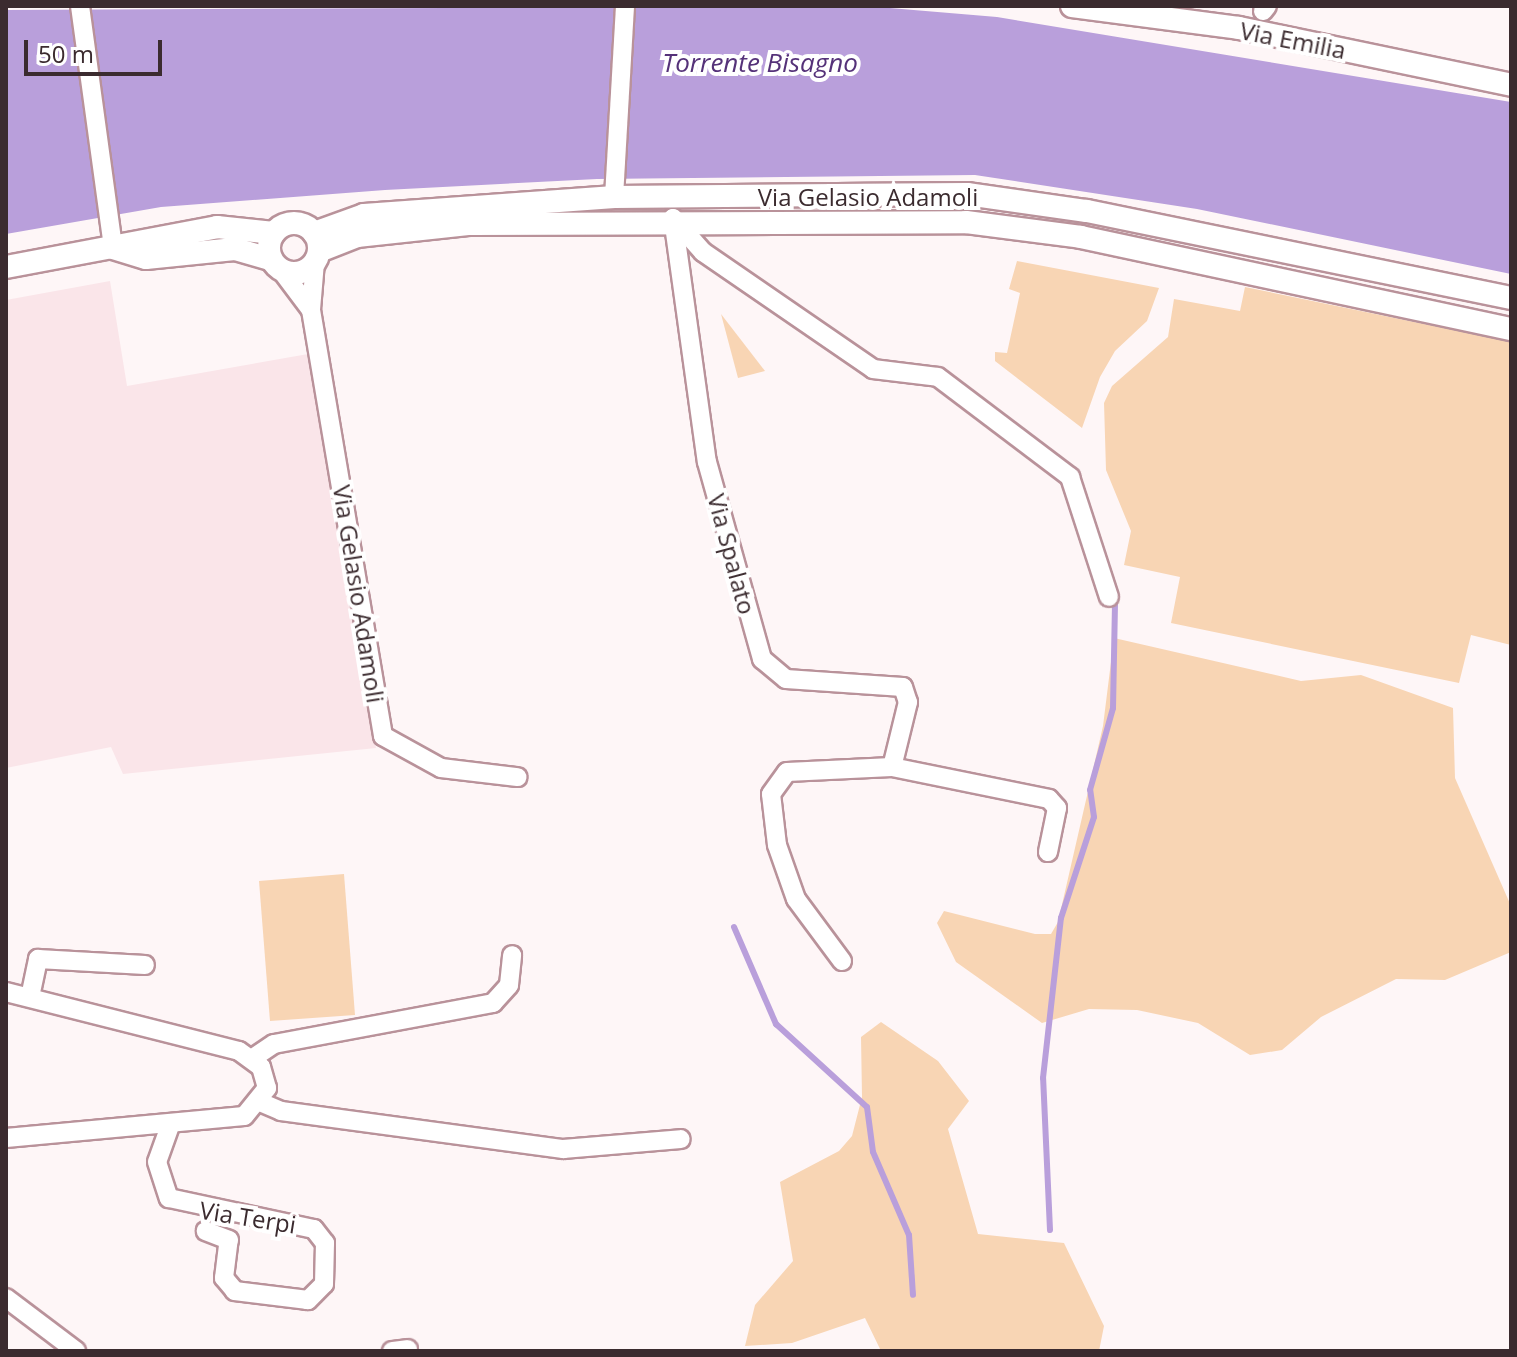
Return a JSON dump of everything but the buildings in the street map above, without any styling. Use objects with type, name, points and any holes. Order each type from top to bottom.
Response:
[{"type":"main road","name":"Via Emilia","points":[[1072,6],[1239,28],[1511,85]]},
{"type":"main road","name":"Via Gelasio Adamoli","points":[[113,248],[146,258],[235,249],[301,272],[316,249],[364,215],[614,190],[967,194],[1087,211],[1511,298]]},
{"type":"main road","name":"Via Gelasio Adamoli","points":[[316,249],[389,230],[673,218],[966,222],[1081,237],[1511,329]]},
{"type":"main road","name":"Via Gelasio Adamoli","points":[[113,248],[217,227],[274,233],[298,223],[316,249]]},
{"type":"main road","points":[[274,233],[276,264]]},
{"type":"main road","points":[[6,267],[113,248]]},
{"type":"street","points":[[80,6],[113,248]]},
{"type":"street","points":[[614,190],[625,6]]},
{"type":"street","points":[[673,218],[703,252],[873,369],[938,377],[1070,477],[1109,597]]},
{"type":"street","name":"Via Spalato","points":[[673,218],[707,462],[762,659],[786,679],[903,687],[908,702],[892,767]]},
{"type":"street","name":"Via Gelasio Adamoli","points":[[316,249],[311,310],[383,736],[441,768],[517,777]]},
{"type":"street","name":"Via Gelasio Adamoli","points":[[276,264],[311,310]]},
{"type":"street","points":[[842,961],[796,899],[777,845],[773,786],[794,770],[892,767],[1049,799],[1057,808],[1048,852]]},
{"type":"street","points":[[253,1058],[274,1044],[493,1003],[509,985],[512,955]]},
{"type":"street","points":[[30,997],[38,959],[145,965]]},
{"type":"street","points":[[6,992],[253,1058],[266,1077],[260,1102],[244,1116],[6,1138]]},
{"type":"street","points":[[260,1102],[281,1111],[563,1149],[681,1139]]},
{"type":"street","name":"Via Terpi","points":[[171,1123],[157,1162],[169,1198],[314,1229],[325,1243],[324,1284],[308,1300],[235,1291],[224,1278],[226,1235],[206,1231]]},
{"type":"street","points":[[6,1298],[76,1351]]},
{"type":"shaded area","points":[[1017,261],[1159,288],[1147,321],[1115,351],[1100,377],[1082,428],[995,361],[995,352],[1007,353],[1020,293],[1009,289]]},
{"type":"shaded area","points":[[110,281],[127,386],[308,354],[376,748],[123,774],[111,747],[6,768],[6,300]]},
{"type":"shaded area","points":[[1245,287],[1511,342],[1511,645],[1471,635],[1459,683],[1171,623],[1180,577],[1124,565],[1131,531],[1106,470],[1104,403],[1112,386],[1168,337],[1174,299],[1240,311]]},
{"type":"shaded area","points":[[721,314],[765,371],[738,378]]},
{"type":"shaded area","points":[[1114,638],[1301,681],[1361,675],[1453,708],[1455,778],[1511,906],[1511,952],[1445,980],[1396,979],[1321,1017],[1282,1050],[1250,1055],[1198,1023],[1137,1010],[1089,1009],[1042,1023],[956,962],[937,923],[944,911],[1035,934],[1051,934],[1058,922],[1103,726]]},
{"type":"shaded area","points":[[344,874],[355,1015],[270,1021],[259,881]]},
{"type":"shaded area","points":[[881,1022],[938,1061],[969,1101],[948,1129],[978,1234],[1064,1243],[1104,1326],[1099,1351],[881,1351],[865,1318],[792,1343],[745,1346],[755,1305],[793,1261],[780,1182],[839,1151],[852,1136],[862,1097],[861,1037]]},
{"type":"water","name":"Torrente Bisagno","points":[[866,6],[997,17],[1511,102],[1511,274],[1197,209],[975,175],[597,179],[385,190],[161,207],[6,234],[6,10]]},
{"type":"waterway","points":[[1050,1230],[1043,1078],[1061,918],[1094,817],[1090,790],[1113,708],[1115,599]]},
{"type":"waterway","points":[[734,927],[776,1024],[867,1107],[873,1152],[909,1235],[913,1295]]}]
